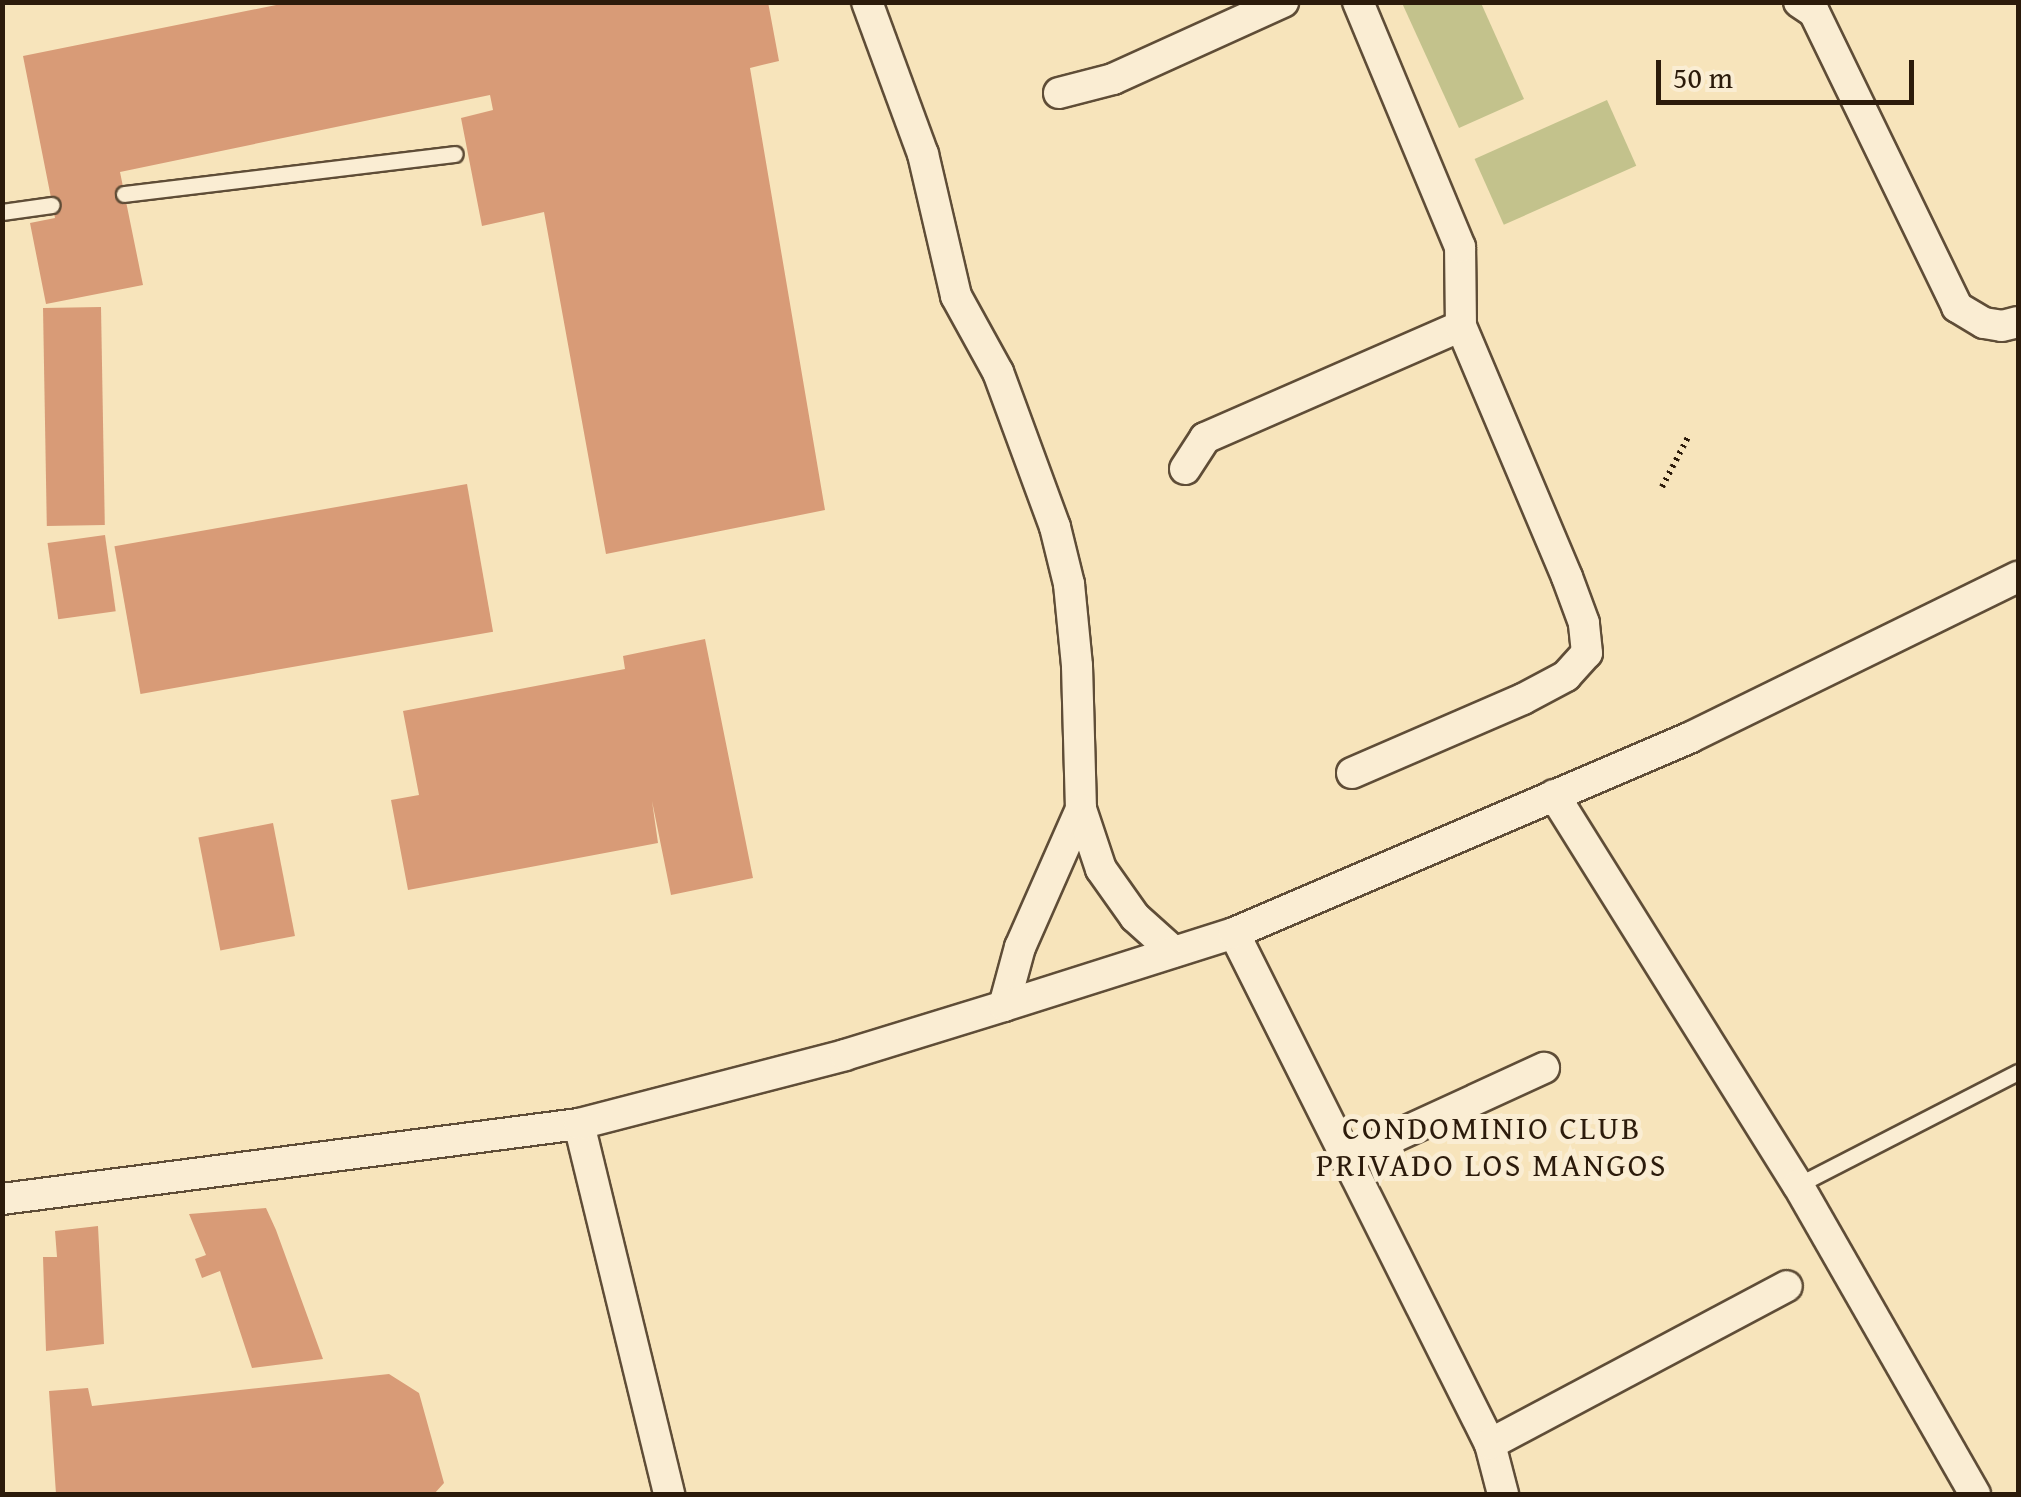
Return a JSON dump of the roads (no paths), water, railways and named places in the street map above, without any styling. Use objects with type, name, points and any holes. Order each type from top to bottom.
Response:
[{"type":"street","points":[[867,2],[923,154],[956,296],[998,372],[1055,527],[1069,584],[1077,666],[1082,809],[1101,869],[1135,917],[1174,952]]},
{"type":"street","points":[[1059,93],[1113,78],[1283,2]]},
{"type":"street","points":[[1352,773],[1523,699],[1566,676],[1587,653],[1584,622],[1568,577],[1461,326],[1460,247],[1358,2]]},
{"type":"street","points":[[1815,5],[1957,306],[1984,323],[2002,326],[2018,322]]},
{"type":"street","points":[[1185,469],[1205,438],[1461,326]]},
{"type":"street","points":[[2,1199],[580,1124],[845,1055],[1004,1006],[1234,932],[1690,737],[2018,577]]},
{"type":"street","points":[[1554,795],[1798,1185],[1974,1494]]},
{"type":"street","points":[[1004,1006],[1020,947],[1082,809]]},
{"type":"street","points":[[1234,932],[1490,1444],[1503,1494]]},
{"type":"street","points":[[1346,1158],[1544,1068]]},
{"type":"street","points":[[580,1124],[669,1494]]},
{"type":"street","points":[[1490,1444],[1787,1286]]},
{"type":"lane","points":[[124,194],[455,154]]},
{"type":"lane","points":[[2,212],[52,205]]},
{"type":"lane","points":[[1798,1185],[2018,1072]]},
{"type":"district","name":"CONDOMINIO CLUB PRIVADO LOS MANGOS","points":[[1492,1148]]}]
